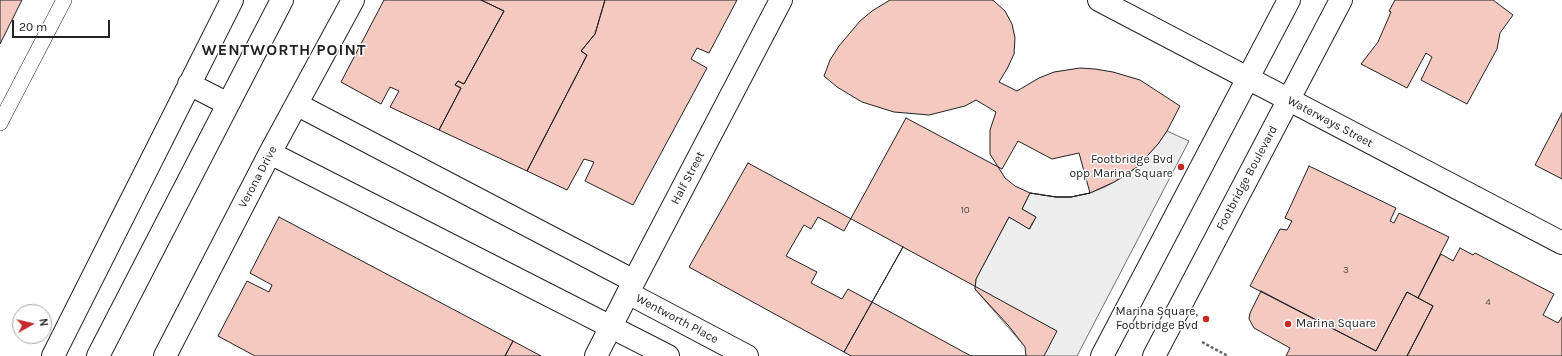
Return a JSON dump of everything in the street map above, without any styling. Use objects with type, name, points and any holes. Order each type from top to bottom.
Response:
[{"type":"street","points":[[53,356],[232,0]]},
{"type":"street","points":[[98,356],[282,0]]},
{"type":"street","name":"Verona Drive","points":[[165,356],[270,153],[298,105],[353,0]]},
{"type":"street","name":"Half Street","points":[[596,356],[781,0]]},
{"type":"street","name":"Waterways Street","points":[[1099,0],[1562,243]]},
{"type":"street","points":[[1102,356],[1289,0]]},
{"type":"street","name":"Footbridge Boulevard","points":[[1154,356],[1342,0]]},
{"type":"street","points":[[189,84],[228,104]]},
{"type":"street","name":"Wentworth Place","points":[[298,105],[631,287],[747,356]]},
{"type":"street","points":[[270,153],[668,356]]},
{"type":"lane","points":[[0,123],[64,0]]},
{"type":"path","points":[[1202,342],[1228,356]]},
{"type":"shaded area","points":[[1167,131],[1189,141],[1077,356],[1033,356],[975,289],[976,279],[1009,217],[1030,229],[1036,217],[1022,209],[1030,193],[1056,197],[1071,197],[1090,193],[1105,187],[1125,176],[1137,167],[1158,144]]},
{"type":"building","points":[[0,0],[22,0],[0,44]]},
{"type":"building","points":[[384,0],[481,0],[504,11],[464,84],[458,81],[455,85],[461,88],[439,130],[390,107],[399,91],[390,87],[381,104],[341,82]]},
{"type":"building","points":[[481,0],[605,0],[595,34],[581,51],[587,55],[527,171],[439,130],[461,88],[455,85],[458,81],[464,84],[504,11]]},
{"type":"building","points":[[605,0],[737,0],[709,53],[697,48],[691,59],[707,68],[633,205],[585,181],[594,162],[584,159],[567,190],[527,171],[587,55],[581,51],[595,34]]},
{"type":"building","points":[[890,0],[994,1],[1005,11],[1012,24],[1015,38],[1014,54],[999,82],[1017,91],[1039,78],[1054,72],[1080,68],[1095,69],[1113,72],[1140,80],[1180,106],[1167,131],[1158,144],[1137,167],[1114,182],[1090,193],[1071,197],[1056,197],[1030,193],[1015,186],[1005,178],[990,154],[990,130],[996,112],[976,100],[965,106],[929,115],[894,112],[862,102],[837,87],[824,76],[830,60],[839,46],[860,21],[872,11]]},
{"type":"building","points":[[1395,0],[1493,0],[1513,15],[1500,33],[1497,49],[1467,104],[1421,80],[1432,57],[1426,53],[1407,88],[1361,64],[1378,42],[1391,12],[1389,11]]},
{"type":"building","points":[[1562,113],[1562,179],[1535,165]]},
{"type":"building","points":[[906,118],[1002,169],[1018,141],[1052,159],[1079,153],[1090,193],[1071,197],[1056,197],[1030,193],[1022,209],[1036,217],[1029,229],[1009,217],[976,279],[975,289],[1008,325],[1025,347],[1026,356],[971,356],[848,289],[842,299],[811,283],[817,272],[786,256],[804,225],[811,229],[818,217],[844,231]]},
{"type":"building","points":[[748,163],[903,247],[844,352],[689,267]]},
{"type":"building","points":[[1309,166],[1396,208],[1390,221],[1394,223],[1399,213],[1449,237],[1418,298],[1407,292],[1376,351],[1250,286],[1280,229],[1287,230],[1292,221],[1285,218]]},
{"type":"building","points":[[279,217],[513,341],[505,356],[255,356],[218,336],[247,281],[269,292],[272,285],[250,273]]},
{"type":"building","points":[[903,247],[1057,331],[1044,356],[851,356],[844,352]]},
{"type":"building","points":[[1460,248],[1473,255],[1475,253],[1554,294],[1543,315],[1558,323],[1562,317],[1562,356],[1407,356],[1433,306],[1418,298],[1441,254],[1453,261]]},
{"type":"building","name":"Marina Square","points":[[1261,291],[1376,351],[1407,292],[1433,306],[1407,356],[1286,356],[1290,348],[1254,328],[1249,319],[1250,313]]},
{"type":"building","points":[[513,341],[541,356],[505,356]]},
{"type":"place","name":"Footbridge Bvd opp Marina Square","points":[[1181,167]]},
{"type":"place","name":"Marina Square, Footbridge Bvd","points":[[1206,319]]},
{"type":"place","name":"Marina Square","points":[[1288,324]]},
{"type":"district","name":"WENTWORTH POINT","points":[[284,50]]}]
